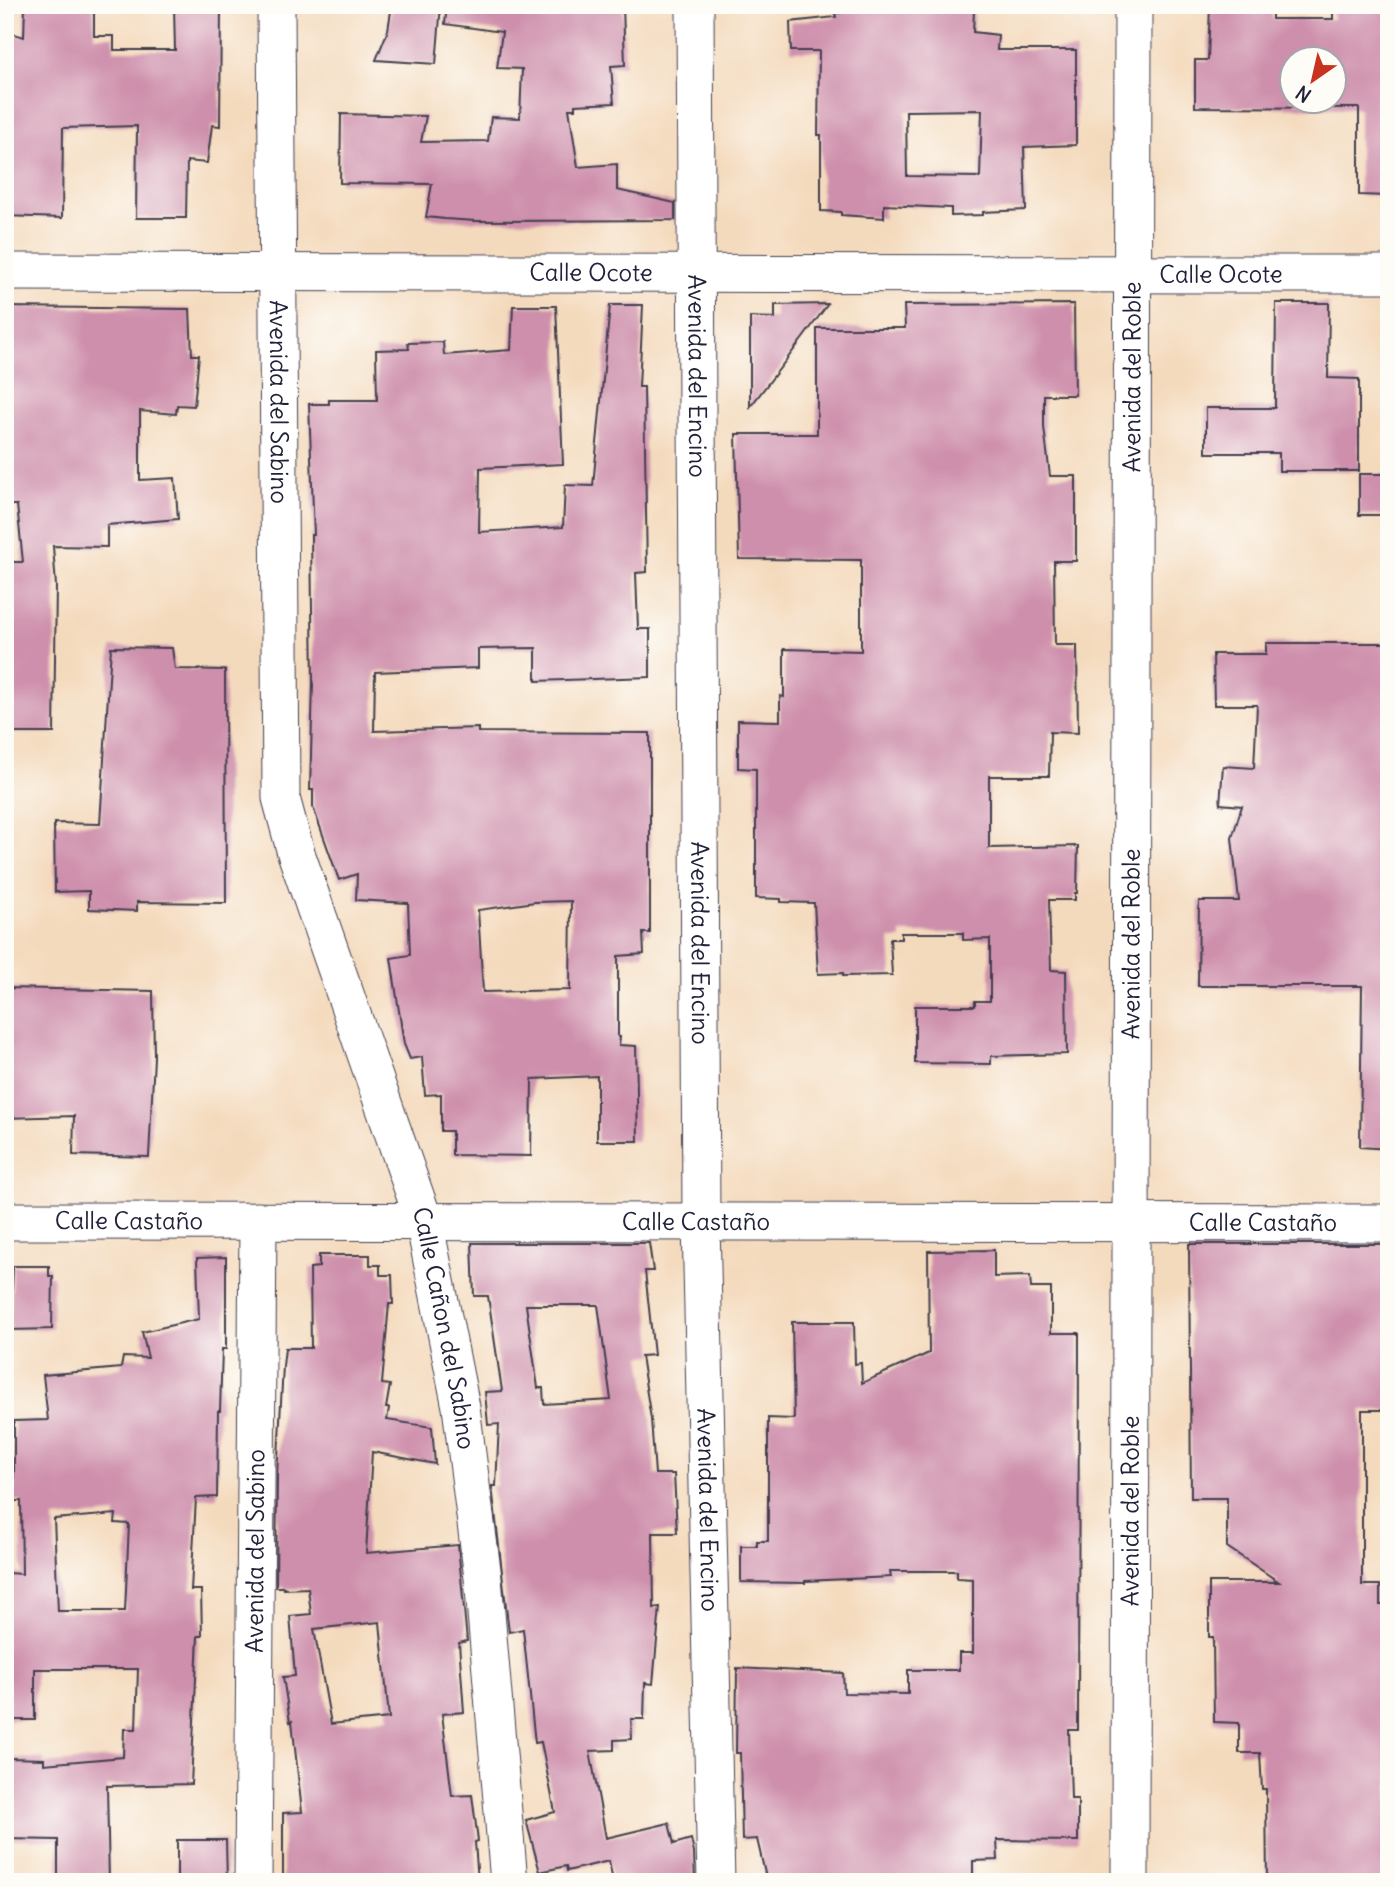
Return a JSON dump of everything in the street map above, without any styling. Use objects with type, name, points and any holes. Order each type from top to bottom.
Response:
[{"type":"street","name":"Avenida del Sabino","points":[[276,5],[281,798]]},
{"type":"street","name":"Avenida del Encino","points":[[695,5],[701,1222],[716,1882]]},
{"type":"street","name":"Avenida del Roble","points":[[1130,1882],[1133,5]]},
{"type":"street","name":"Calle Ocote","points":[[5,272],[695,272],[1133,276],[1389,274]]},
{"type":"street","name":"Calle Cañon del Sabino","points":[[281,798],[296,853],[424,1221],[461,1407],[483,1578],[509,1882]]},
{"type":"street","name":"Calle Castaño","points":[[5,1221],[1389,1223]]},
{"type":"street","name":"Avenida del Sabino","points":[[253,1882],[258,1221]]},
{"type":"building","points":[[25,5],[94,5],[94,36],[114,36],[114,50],[175,50],[174,5],[221,5],[220,126],[212,125],[207,163],[187,161],[186,218],[136,218],[137,126],[63,128],[62,218],[5,216],[5,31],[24,37]]},
{"type":"building","points":[[392,5],[441,5],[436,64],[376,60],[388,30]]},
{"type":"building","points":[[447,5],[623,5],[625,65],[611,66],[614,103],[575,105],[575,109],[569,109],[578,167],[617,164],[617,190],[675,203],[675,220],[476,221],[426,217],[432,184],[340,183],[341,114],[426,116],[421,142],[488,141],[491,117],[520,118],[522,69],[497,68],[502,32],[445,24]]},
{"type":"building","points":[[907,5],[953,5],[953,9],[974,10],[973,32],[998,35],[997,50],[1076,50],[1076,145],[1024,147],[1026,210],[951,216],[951,208],[884,205],[884,218],[821,211],[819,51],[791,51],[790,22],[836,17],[835,13]],"holes":[[[982,110],[980,177],[907,176],[906,111]]]},
{"type":"building","points":[[1210,5],[1272,5],[1272,19],[1333,19],[1333,5],[1389,5],[1389,196],[1359,195],[1359,108],[1348,108],[1348,46],[1278,46],[1278,108],[1195,107],[1195,60],[1208,60]]},
{"type":"building","points":[[1276,303],[1329,303],[1328,378],[1359,379],[1359,471],[1279,471],[1279,453],[1206,453],[1206,408],[1275,408]]},
{"type":"building","points":[[828,304],[750,407],[750,317],[775,318],[775,305]]},
{"type":"building","points":[[1074,304],[1075,395],[1044,395],[1044,427],[1050,476],[1076,476],[1076,561],[1054,561],[1055,645],[1077,645],[1078,733],[1050,732],[1049,776],[989,776],[989,848],[1078,846],[1075,900],[1049,900],[1051,970],[1066,971],[1067,1054],[991,1056],[991,1064],[915,1063],[915,1006],[975,1006],[975,1001],[990,1001],[990,939],[963,940],[963,933],[901,933],[901,939],[890,939],[892,975],[818,974],[814,903],[756,898],[756,769],[738,768],[738,720],[780,721],[780,696],[784,697],[784,649],[861,651],[861,560],[739,559],[736,434],[817,434],[817,328],[905,328],[904,305]]},
{"type":"building","points":[[610,305],[643,305],[639,387],[644,387],[647,572],[636,573],[638,629],[650,629],[650,677],[536,681],[536,648],[478,649],[478,668],[375,672],[374,731],[478,728],[478,732],[650,733],[650,933],[643,933],[644,954],[618,956],[618,1037],[619,1045],[636,1046],[638,1141],[597,1141],[597,1076],[532,1079],[531,1156],[452,1155],[452,1131],[441,1131],[441,1094],[425,1095],[422,1057],[410,1059],[404,1044],[391,958],[410,955],[408,903],[356,900],[357,874],[339,880],[313,807],[313,790],[310,790],[313,683],[311,535],[314,535],[309,404],[329,404],[329,400],[377,400],[376,350],[409,349],[408,343],[443,342],[444,355],[511,350],[513,306],[556,306],[563,464],[480,468],[479,532],[563,527],[565,485],[593,486]],"holes":[[[571,901],[570,990],[483,992],[478,910],[535,902]]]},
{"type":"building","points":[[7,307],[190,309],[192,355],[199,355],[194,406],[177,405],[176,414],[140,411],[140,480],[175,478],[178,519],[107,525],[107,547],[53,546],[56,586],[54,733],[5,733],[5,562],[23,562],[17,505],[5,505]]},
{"type":"building","points":[[1359,474],[1389,474],[1389,515],[1359,515]]},
{"type":"building","points":[[1266,643],[1389,643],[1389,1149],[1360,1147],[1362,986],[1198,986],[1199,901],[1239,901],[1232,838],[1242,806],[1220,804],[1223,766],[1254,768],[1257,705],[1214,705],[1213,654],[1266,654]]},
{"type":"building","points":[[111,647],[172,648],[175,669],[225,670],[226,903],[137,902],[137,911],[89,909],[89,891],[55,892],[54,823],[100,824]]},
{"type":"building","points":[[5,988],[153,991],[154,1057],[149,1157],[73,1155],[74,1116],[5,1118]]},
{"type":"building","points":[[472,1243],[649,1243],[653,1271],[645,1271],[654,1355],[641,1356],[651,1419],[655,1474],[674,1474],[677,1533],[653,1533],[654,1608],[660,1607],[653,1684],[645,1683],[644,1719],[631,1719],[632,1739],[614,1740],[614,1750],[590,1751],[606,1838],[669,1823],[674,1844],[691,1839],[695,1882],[613,1882],[609,1861],[567,1871],[566,1866],[540,1872],[526,1820],[555,1812],[541,1742],[535,1743],[523,1629],[509,1632],[492,1486],[496,1486],[499,1424],[488,1425],[485,1392],[502,1391],[488,1296],[474,1296]],"holes":[[[526,1305],[598,1305],[611,1400],[544,1404],[543,1388],[538,1388]]]},
{"type":"building","points":[[1189,1244],[1389,1244],[1389,1410],[1362,1410],[1362,1585],[1380,1585],[1380,1605],[1389,1605],[1389,1882],[1267,1882],[1266,1789],[1262,1789],[1260,1753],[1239,1753],[1239,1723],[1214,1722],[1209,1582],[1279,1582],[1227,1547],[1227,1498],[1191,1498]]},
{"type":"building","points":[[994,1250],[994,1277],[1030,1276],[1031,1288],[1051,1288],[1051,1333],[1079,1333],[1078,1730],[1069,1730],[1071,1799],[1078,1799],[1078,1841],[997,1840],[998,1860],[973,1861],[973,1882],[767,1882],[757,1839],[742,1840],[740,1753],[736,1753],[737,1668],[843,1673],[844,1693],[908,1694],[908,1670],[959,1670],[959,1653],[973,1653],[973,1579],[957,1578],[957,1571],[890,1571],[891,1577],[805,1583],[741,1582],[741,1546],[757,1546],[757,1541],[768,1541],[768,1418],[794,1419],[792,1322],[854,1322],[855,1364],[861,1363],[862,1383],[929,1353],[928,1251]]},
{"type":"building","points":[[319,1255],[370,1255],[370,1265],[380,1265],[380,1275],[392,1275],[393,1304],[389,1304],[382,1384],[390,1385],[387,1420],[432,1427],[435,1464],[372,1452],[366,1553],[458,1545],[467,1641],[459,1643],[464,1712],[442,1714],[452,1796],[472,1795],[478,1841],[475,1842],[478,1882],[283,1882],[283,1813],[302,1812],[292,1721],[290,1722],[283,1677],[295,1676],[290,1616],[311,1614],[308,1588],[276,1587],[277,1475],[283,1366],[285,1348],[311,1348],[310,1268],[319,1267]],"holes":[[[380,1622],[389,1718],[331,1724],[314,1629]]]},
{"type":"building","points":[[226,1257],[226,1349],[222,1349],[218,1411],[217,1497],[196,1498],[191,1590],[201,1590],[202,1636],[198,1636],[191,1784],[107,1786],[109,1882],[58,1882],[58,1840],[5,1839],[9,1758],[44,1759],[44,1764],[123,1757],[124,1729],[136,1729],[138,1669],[35,1669],[35,1720],[5,1720],[5,1604],[8,1573],[22,1574],[21,1501],[14,1501],[14,1421],[48,1420],[43,1375],[121,1368],[123,1357],[148,1358],[142,1332],[199,1319],[197,1258]],"holes":[[[116,1514],[115,1523],[129,1524],[125,1611],[58,1611],[54,1519]]]},
{"type":"building","points":[[13,1266],[49,1266],[49,1276],[53,1276],[52,1329],[10,1330]]},
{"type":"building","points":[[177,1840],[226,1840],[227,1882],[177,1882]]}]
